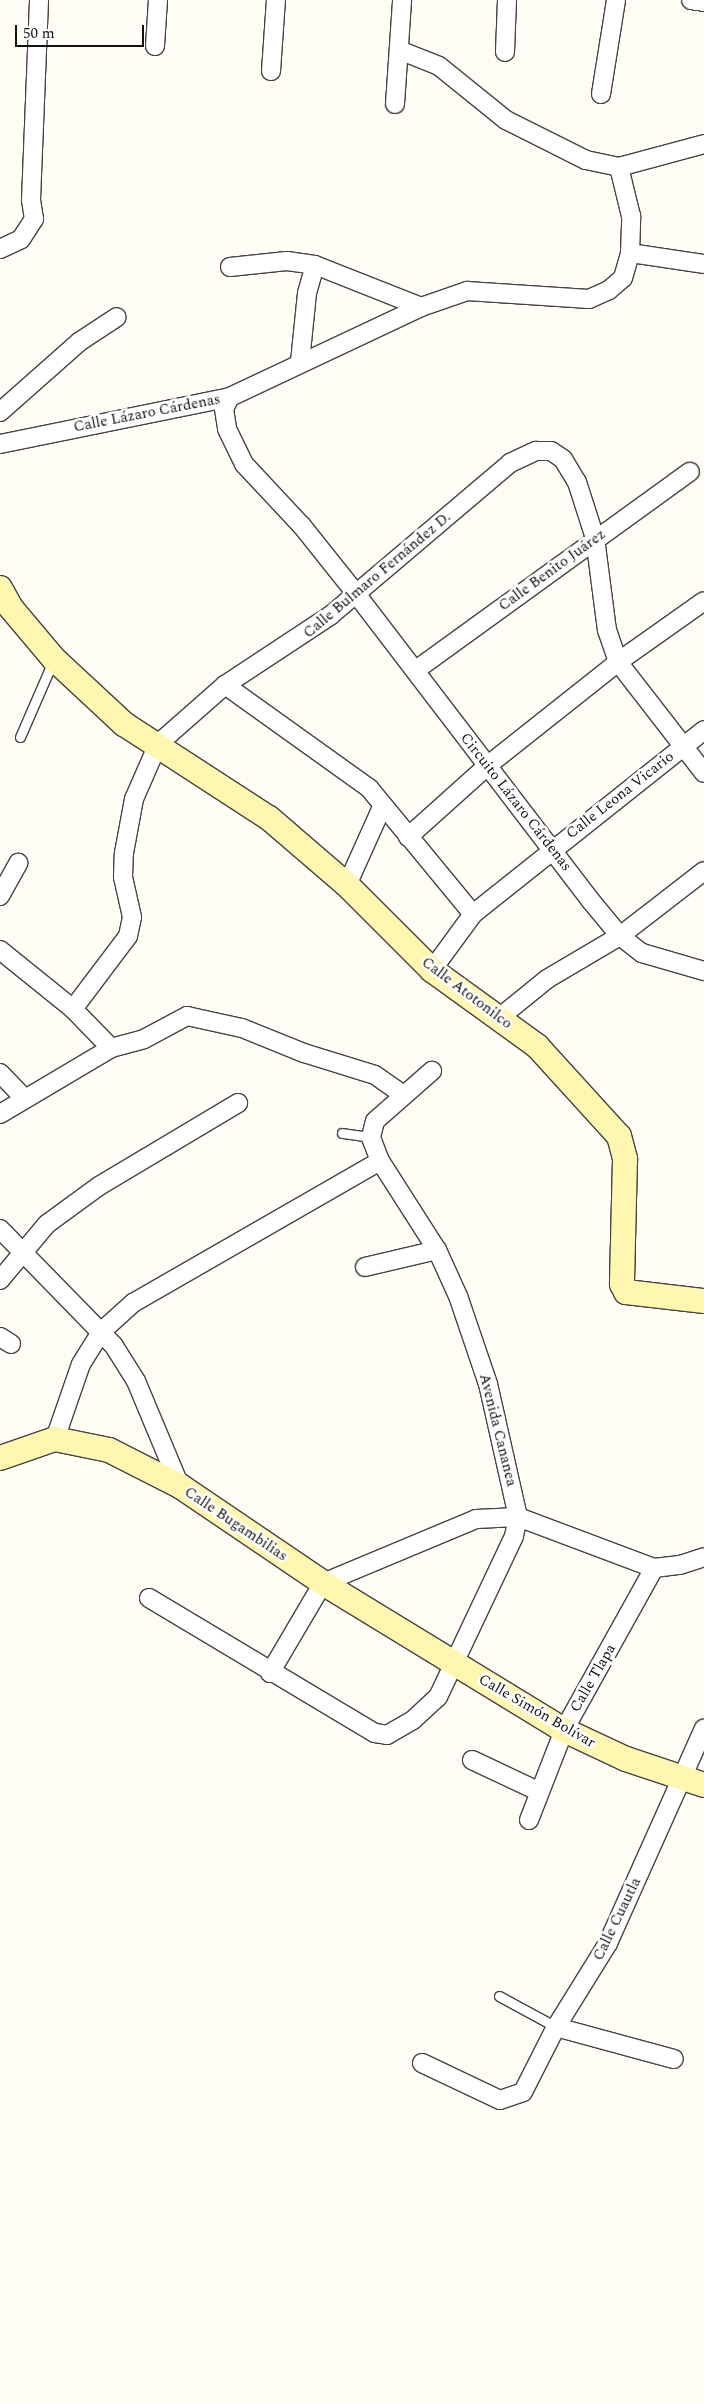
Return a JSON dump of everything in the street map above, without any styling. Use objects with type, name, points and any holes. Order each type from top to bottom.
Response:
[{"type":"street","points":[[0,248],[20,239],[34,219],[31,200],[39,0]]},
{"type":"street","points":[[155,46],[158,0]]},
{"type":"street","points":[[271,71],[276,0]]},
{"type":"street","points":[[395,104],[402,0]]},
{"type":"street","points":[[505,52],[507,0]]},
{"type":"street","points":[[602,94],[616,0]]},
{"type":"street","points":[[690,0],[704,2]]},
{"type":"street","points":[[399,50],[439,66],[506,120],[586,160],[619,167],[704,144]]},
{"type":"street","points":[[230,396],[420,307],[467,291],[589,299],[623,278],[630,253],[631,216],[619,167]]},
{"type":"street","points":[[630,253],[704,264]]},
{"type":"street","points":[[230,266],[287,261],[315,265],[420,307]]},
{"type":"street","points":[[300,362],[307,293],[315,265]]},
{"type":"street","points":[[0,412],[79,342],[117,317]]},
{"type":"street","name":"Calle Lázaro Cárdenas","points":[[0,444],[230,396]]},
{"type":"street","name":"Calle Lázaro Cárdenas","points":[[230,396],[224,409],[227,429],[244,464],[302,526],[357,594]]},
{"type":"street","name":"Calle Bulmaro Fernández D.","points":[[158,744],[225,685],[306,635],[357,594],[510,463],[536,451],[551,451],[563,459],[577,482],[595,538]]},
{"type":"street","name":"Calle Benito Juárez","points":[[416,670],[595,538],[690,472]]},
{"type":"street","points":[[595,538],[607,630],[618,662],[704,773]]},
{"type":"street","name":"Calle Atotonilco","points":[[0,588],[11,608],[54,659],[124,724],[158,744],[269,818],[346,885],[432,970],[537,1046],[620,1136],[625,1160],[622,1284],[626,1292],[704,1301]]},
{"type":"street","name":"Circuito Lázaro Cárdenas","points":[[357,594],[487,766],[620,936],[642,953],[704,971]]},
{"type":"street","points":[[408,836],[487,766],[618,662],[704,601]]},
{"type":"street","points":[[225,685],[352,773],[473,914]]},
{"type":"street","name":"Calle Leona Vicario","points":[[432,970],[473,914],[682,745],[704,730]]},
{"type":"street","points":[[73,1008],[128,936],[132,918],[123,877],[124,853],[134,799],[158,744]]},
{"type":"street","points":[[346,885],[382,808]]},
{"type":"street","points":[[0,896],[18,863]]},
{"type":"street","points":[[499,1018],[547,979],[620,936],[704,871]]},
{"type":"street","points":[[0,950],[73,1008],[111,1048]]},
{"type":"street","points":[[0,1114],[111,1048],[144,1039],[187,1016],[200,1016],[375,1075],[404,1095]]},
{"type":"street","points":[[371,1137],[375,1121],[432,1071]]},
{"type":"street","points":[[0,1073],[25,1099]]},
{"type":"street","points":[[0,1280],[21,1251],[47,1224],[100,1186],[238,1103]]},
{"type":"street","name":"Avenida Cananea","points":[[270,1674],[362,1728],[387,1735],[413,1720],[432,1703],[455,1664],[514,1536],[518,1517],[476,1343],[437,1250],[380,1161],[371,1137]]},
{"type":"street","points":[[0,1458],[55,1439],[81,1364],[102,1330],[133,1303],[380,1161]]},
{"type":"street","points":[[0,1229],[102,1330],[136,1381],[180,1486]]},
{"type":"street","points":[[365,1267],[437,1250]]},
{"type":"street","name":"Calle Bugambilias","points":[[55,1439],[109,1450],[180,1486],[323,1583],[455,1664]]},
{"type":"street","points":[[149,1598],[270,1674],[323,1583],[476,1519],[518,1517],[654,1568],[680,1565],[704,1557]]},
{"type":"street","name":"Calle Tlapa","points":[[528,1820],[538,1790],[564,1730],[654,1568]]},
{"type":"street","name":"Calle Simón Bolívar","points":[[455,1664],[564,1730],[693,1782]]},
{"type":"street","name":"Calle Cuautla","points":[[422,2063],[500,2100],[513,2098],[532,2079],[556,2027],[608,1943],[693,1782],[704,1728]]},
{"type":"street","points":[[472,1760],[538,1790]]},
{"type":"street","points":[[556,2027],[674,2060]]},
{"type":"lane","points":[[20,736],[54,659]]},
{"type":"lane","points":[[342,1133],[371,1137]]},
{"type":"lane","points":[[499,1996],[556,2027]]}]
